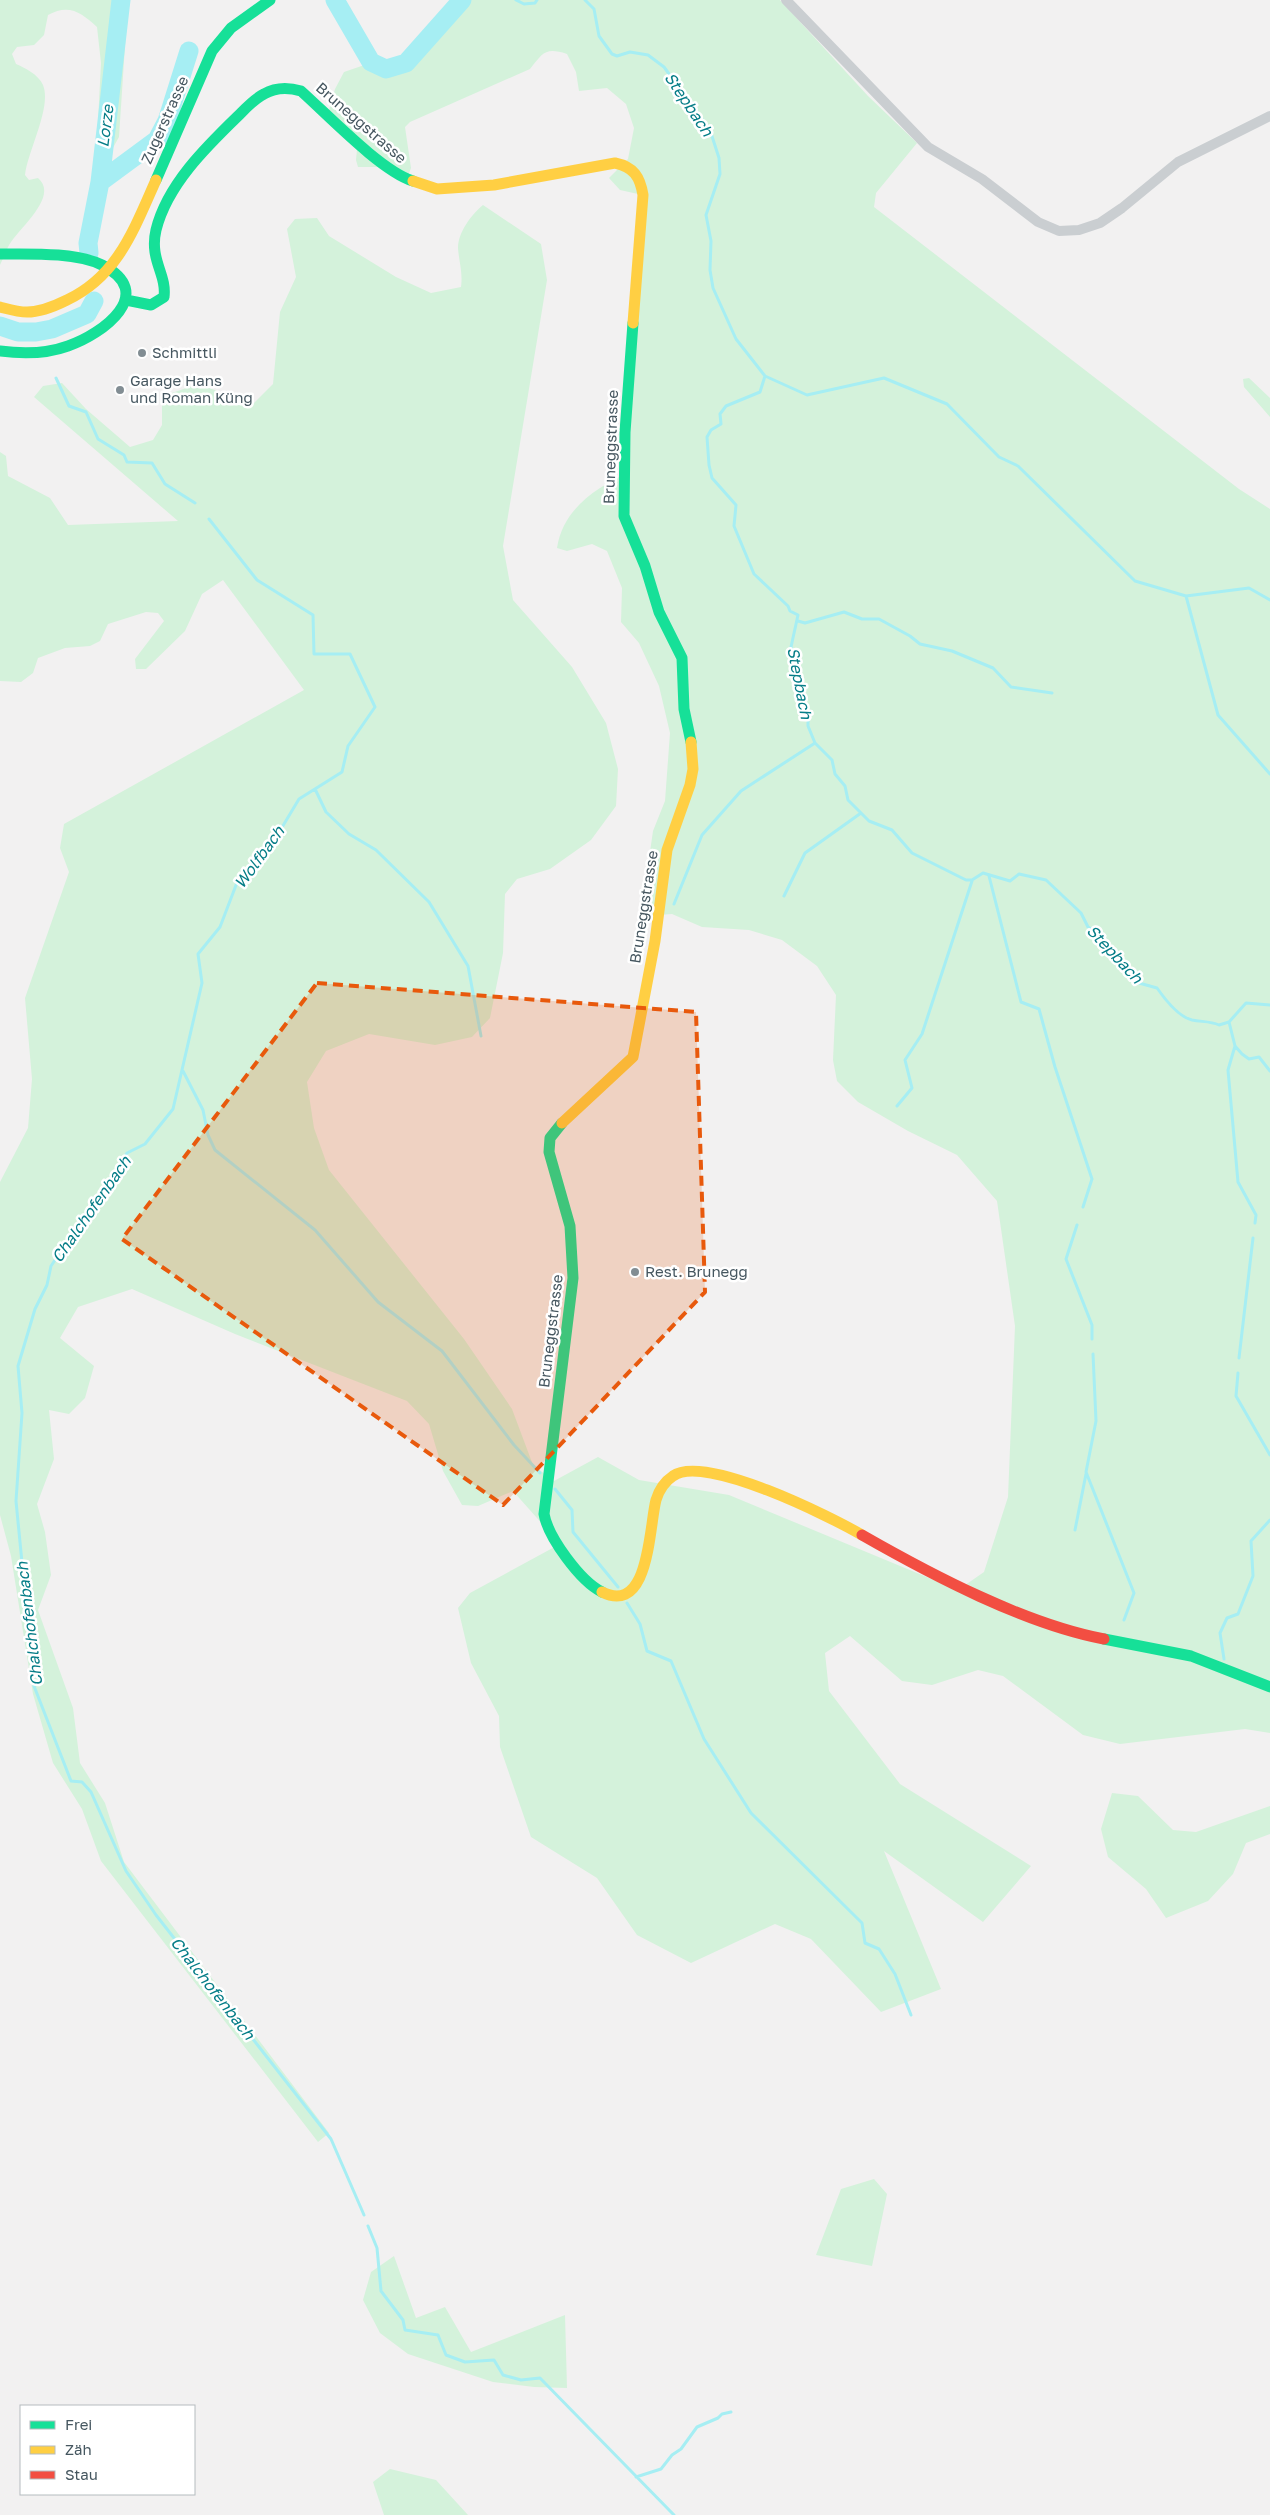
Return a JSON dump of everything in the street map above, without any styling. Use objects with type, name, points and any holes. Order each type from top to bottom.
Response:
[{"type":"street","name":"Zugerstrasse","points":[[0,307],[26,312],[52,306],[85,292],[109,271],[133,232],[212,51],[222,35],[235,23],[270,0]]},
{"type":"street","points":[[786,0],[928,147],[982,179],[1038,222],[1059,231],[1079,230],[1100,223],[1122,208],[1178,162],[1270,116]]},
{"type":"street","name":"Bruneggstrasse","points":[[126,300],[148,306],[158,302],[164,296],[165,288],[155,259],[154,241],[157,225],[168,200],[189,170],[241,114],[263,94],[276,89],[290,87],[301,91],[375,157],[400,176],[418,184],[437,189],[494,185],[615,164],[627,165],[637,173],[642,182],[643,195],[625,432],[624,516],[644,566],[659,612],[682,658],[684,709],[693,754],[693,769],[690,785],[667,850],[661,884],[655,941],[633,1057],[556,1128],[550,1138],[549,1152],[570,1226],[574,1278],[544,1514],[546,1524],[554,1538],[582,1575],[606,1595],[616,1597],[629,1593],[639,1581],[648,1555],[657,1497],[664,1482],[676,1473],[696,1473],[722,1477],[782,1493],[890,1550],[1041,1621],[1088,1637],[1192,1656],[1270,1687]]},
{"type":"street","points":[[0,254],[84,260],[101,265],[122,283],[126,300],[122,310],[106,325],[67,346],[34,352],[0,351]]},
{"type":"highlighted area","points":[[317,983],[696,1012],[705,1292],[503,1505],[122,1239]]},
{"type":"green space","points":[[0,0],[128,0],[119,137],[95,180],[101,63],[97,27],[75,11],[56,11],[48,15],[44,35],[34,45],[17,47],[12,54],[16,64],[35,75],[43,85],[45,94],[42,117],[25,175],[29,180],[38,178],[43,186],[44,194],[35,213],[8,247],[0,265]]},
{"type":"green space","points":[[465,0],[780,0],[868,96],[917,143],[876,193],[874,207],[1239,489],[1270,509],[1270,1733],[1245,1729],[1120,1744],[1083,1735],[1003,1676],[978,1670],[932,1685],[902,1681],[850,1636],[825,1653],[829,1691],[900,1784],[1031,1866],[983,1922],[884,1851],[941,1989],[881,2012],[811,1939],[775,1924],[691,1963],[637,1935],[597,1878],[531,1837],[500,1747],[499,1716],[471,1663],[458,1608],[470,1593],[560,1544],[513,1491],[478,1506],[462,1505],[443,1471],[429,1424],[407,1401],[235,1334],[132,1289],[78,1307],[60,1338],[94,1366],[85,1398],[69,1414],[49,1410],[54,1459],[37,1504],[45,1532],[51,1575],[38,1610],[73,1708],[80,1763],[105,1803],[124,1862],[329,2133],[318,2142],[101,1861],[82,1809],[53,1763],[33,1694],[11,1556],[0,1515],[0,1182],[28,1128],[32,1079],[25,998],[69,872],[60,848],[64,824],[304,690],[223,580],[202,594],[185,631],[146,669],[136,669],[135,659],[164,621],[158,613],[146,612],[108,624],[100,641],[90,646],[65,648],[38,658],[33,673],[21,682],[0,681],[0,452],[6,456],[8,476],[50,498],[68,525],[178,521],[34,397],[43,386],[62,383],[86,409],[130,447],[153,440],[162,425],[162,405],[169,394],[198,384],[253,404],[273,384],[280,312],[296,277],[287,229],[295,219],[317,218],[329,236],[396,277],[431,293],[461,287],[462,277],[458,248],[460,236],[474,213],[483,205],[541,244],[547,280],[503,546],[513,600],[572,667],[606,723],[618,769],[616,806],[591,840],[550,869],[517,879],[505,894],[503,953],[490,1018],[472,1037],[435,1045],[369,1034],[326,1051],[307,1082],[314,1128],[329,1170],[464,1339],[512,1409],[533,1465],[554,1481],[598,1457],[639,1480],[729,1495],[958,1590],[984,1572],[1008,1497],[1015,1326],[997,1201],[957,1155],[908,1131],[858,1102],[837,1081],[833,1060],[836,995],[817,966],[782,940],[749,930],[702,927],[672,914],[646,916],[642,908],[653,831],[665,801],[670,733],[659,686],[639,643],[621,622],[622,588],[607,551],[592,544],[567,551],[557,548],[560,534],[566,522],[583,501],[605,485],[630,472],[629,410],[647,196],[620,190],[609,178],[628,159],[634,128],[626,104],[607,88],[579,91],[576,72],[567,54],[549,51],[542,55],[530,69],[410,122],[405,127],[411,168],[408,176],[389,167],[358,167],[356,160],[358,139],[329,110],[335,89],[344,72],[379,60],[395,59],[411,52]]},
{"type":"green space","points":[[1249,378],[1270,398],[1270,417],[1244,387],[1243,379]]},
{"type":"green space","points":[[1112,1793],[1138,1796],[1173,1830],[1196,1832],[1270,1806],[1270,1834],[1246,1843],[1233,1874],[1208,1901],[1166,1918],[1146,1889],[1108,1857],[1101,1829]]},
{"type":"green space","points":[[874,2179],[887,2194],[872,2266],[816,2255],[841,2189]]},
{"type":"green space","points":[[394,2256],[416,2318],[445,2307],[471,2352],[565,2315],[567,2388],[534,2387],[493,2382],[408,2354],[380,2333],[363,2300],[371,2272]]},
{"type":"green space","points":[[390,2469],[436,2480],[468,2515],[384,2515],[373,2482]]},
{"type":"waterway","name":"Lorze","points":[[89,253],[88,243],[100,182],[121,0]]},
{"type":"waterway","name":"Lorze","points":[[335,0],[371,62],[386,69],[406,63],[462,0]]},
{"type":"waterway","name":"Stepbach","points":[[516,0],[524,4],[535,3],[537,0]]},
{"type":"waterway","name":"Stepbach","points":[[585,0],[594,9],[599,36],[612,54],[617,56],[630,52],[648,55],[664,67],[710,130],[719,158],[720,174],[706,215],[711,241],[710,270],[713,288],[736,339],[765,376],[760,392],[726,406],[720,414],[721,424],[711,430],[707,437],[709,465],[712,478],[736,505],[734,526],[754,574],[788,606],[790,611],[798,615],[791,647],[802,678],[801,698],[808,714],[808,726],[815,743],[832,760],[835,774],[845,786],[848,800],[869,821],[892,830],[912,853],[966,880],[972,880],[983,873],[1010,881],[1019,874],[1046,880],[1081,913],[1088,927],[1097,932],[1101,941],[1113,948],[1118,960],[1139,983],[1157,988],[1172,1007],[1187,1018],[1219,1025],[1229,1022],[1246,1003],[1270,1005]]},
{"type":"waterway","points":[[100,182],[157,140],[167,121],[189,51]]},
{"type":"waterway","name":"Lorze","points":[[0,326],[18,332],[36,332],[52,329],[87,314],[94,301]]},
{"type":"waterway","points":[[765,376],[807,395],[884,378],[947,404],[999,457],[1018,466],[1135,581],[1186,596],[1249,588],[1270,600]]},
{"type":"waterway","name":"Wolfbach","points":[[56,378],[69,406],[86,412],[98,439],[124,455],[127,462],[152,463],[165,484],[195,503]]},
{"type":"waterway","name":"Chalchofenbach","points":[[209,519],[257,580],[313,615],[314,654],[350,654],[375,707],[348,746],[342,772],[299,799],[272,844],[238,880],[220,927],[198,954],[202,983],[173,1109],[145,1144],[127,1153],[51,1266],[47,1285],[35,1309],[18,1366],[22,1413],[16,1501],[34,1686],[71,1781],[82,1782],[91,1792],[126,1871],[156,1915],[331,2139],[364,2215]]},
{"type":"waterway","points":[[1186,596],[1218,715],[1270,774]]},
{"type":"waterway","points":[[798,621],[805,623],[844,612],[862,619],[879,619],[910,636],[920,644],[952,651],[993,668],[1011,687],[1052,693]]},
{"type":"waterway","points":[[674,904],[702,835],[741,791],[815,743]]},
{"type":"waterway","points":[[315,789],[326,812],[349,834],[376,850],[429,902],[468,966],[481,1036]]},
{"type":"waterway","points":[[784,896],[805,853],[861,813]]},
{"type":"waterway","points":[[989,876],[1021,1002],[1039,1009],[1055,1067],[1092,1179],[1083,1207]]},
{"type":"waterway","points":[[897,1106],[912,1088],[905,1060],[922,1034],[972,881]]},
{"type":"waterway","points":[[1229,1022],[1235,1046],[1228,1070],[1238,1182],[1256,1215],[1255,1223]]},
{"type":"waterway","points":[[1235,1046],[1249,1059],[1259,1057],[1270,1071]]},
{"type":"waterway","points":[[183,1071],[203,1110],[208,1135],[215,1150],[315,1230],[378,1302],[442,1351],[514,1445],[540,1473]]},
{"type":"waterway","points":[[1077,1225],[1066,1259],[1092,1325],[1092,1339]]},
{"type":"waterway","points":[[1239,1358],[1253,1238]]},
{"type":"waterway","points":[[1093,1354],[1096,1421],[1086,1472],[1134,1593],[1124,1620]]},
{"type":"waterway","points":[[1238,1373],[1236,1396],[1270,1455]]},
{"type":"waterway","points":[[1075,1530],[1086,1474]]},
{"type":"waterway","points":[[555,1489],[572,1510],[573,1532],[618,1587]]},
{"type":"waterway","points":[[1224,1659],[1220,1633],[1227,1618],[1238,1614],[1253,1576],[1251,1541],[1270,1520]]},
{"type":"waterway","points":[[627,1603],[640,1624],[647,1651],[671,1661],[704,1739],[751,1813],[862,1923],[865,1943],[879,1949],[895,1974],[911,2015]]},
{"type":"waterway","points":[[368,2226],[377,2248],[381,2291],[403,2320],[405,2330],[438,2335],[446,2355],[465,2362],[494,2360],[503,2375],[521,2380],[540,2378],[674,2515]]},
{"type":"waterway","points":[[636,2477],[661,2469],[672,2455],[681,2449],[697,2427],[718,2418],[722,2414],[731,2412]]},
{"type":"traffic: fast","points":[[156,180],[212,51],[231,28],[270,0]]},
{"type":"traffic: fast","points":[[126,300],[151,305],[164,297],[163,281],[156,258],[154,241],[161,213],[178,182],[201,154],[250,104],[260,96],[273,90],[282,88],[301,91],[371,154],[386,166],[413,181]]},
{"type":"traffic: fast","points":[[0,254],[66,256],[91,261],[102,265],[118,276],[125,288],[125,300],[119,312],[96,332],[82,340],[60,349],[43,352],[17,353],[0,351]]},
{"type":"traffic: fast","points":[[633,323],[625,432],[624,516],[645,566],[659,612],[682,658],[684,709],[691,742]]},
{"type":"traffic: fast","points":[[562,1123],[550,1138],[549,1152],[570,1226],[573,1278],[544,1514],[547,1524],[566,1558],[584,1578],[602,1592]]},
{"type":"traffic: fast","points":[[1104,1639],[1191,1656],[1270,1687]]},
{"type":"traffic: slow","points":[[413,181],[437,189],[494,185],[615,163],[627,167],[638,178],[643,195],[633,323]]},
{"type":"traffic: slow","points":[[0,307],[32,312],[67,300],[85,290],[112,264],[122,249],[132,233],[156,180]]},
{"type":"traffic: slow","points":[[562,1123],[633,1057],[655,941],[667,850],[690,785],[693,769],[691,742]]},
{"type":"traffic: slow","points":[[602,1592],[618,1596],[630,1591],[638,1580],[644,1565],[656,1500],[659,1493],[664,1484],[673,1476],[689,1471],[711,1473],[768,1490],[797,1502],[862,1535]]},
{"type":"traffic: jam","points":[[862,1535],[949,1582],[1011,1610],[1074,1632],[1104,1639]]},
{"type":"place","name":"Schmittli","points":[[142,353]]},
{"type":"place","name":"Garage Hans und Roman Küng","points":[[120,390]]},
{"type":"place","name":"Rest. Brunegg","points":[[635,1272]]}]
